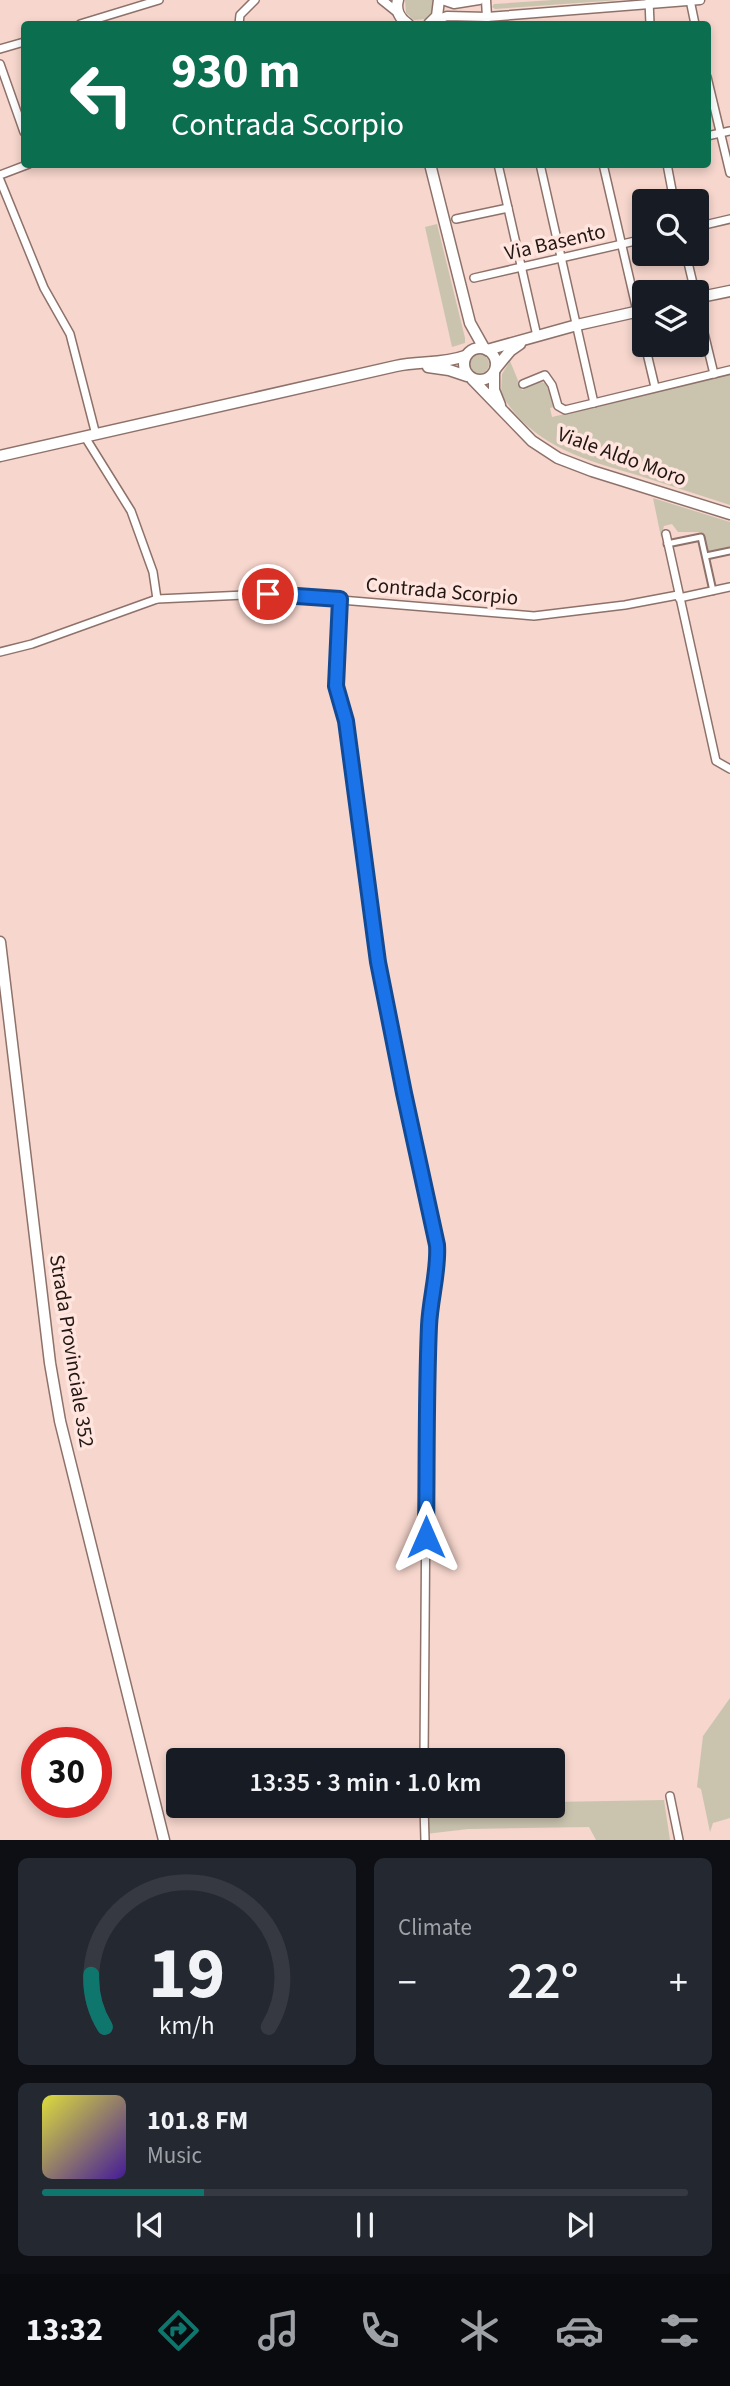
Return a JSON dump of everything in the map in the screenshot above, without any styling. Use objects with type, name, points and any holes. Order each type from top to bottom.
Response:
[{"type":"main road","points":[[398,0],[397,12],[404,21]]},
{"type":"main road","points":[[432,21],[440,9],[440,0]]},
{"type":"main road","name":"Viale Aldo Moro","points":[[431,168],[470,323],[485,349],[495,359],[496,398],[510,420]]},
{"type":"main road","points":[[709,296],[730,290]]},
{"type":"main road","points":[[0,456],[414,362],[442,362],[467,354],[476,348],[485,349],[632,313]]},
{"type":"main road","name":"Viale Aldo Moro","points":[[470,323],[463,366],[470,377],[532,441],[570,463],[730,514]]},
{"type":"main road","points":[[396,366],[449,370],[482,381],[495,371],[517,345],[537,336]]},
{"type":"main road","name":"Strada Provinciale 352","points":[[0,942],[50,1363],[60,1420],[164,1840]]},
{"type":"street","points":[[90,21],[159,0]]},
{"type":"street","points":[[239,21],[240,15],[256,0]]},
{"type":"street","points":[[382,0],[397,12]]},
{"type":"street","points":[[440,0],[454,4],[479,0]]},
{"type":"street","points":[[486,0],[487,17]]},
{"type":"street","points":[[436,21],[447,16],[487,17],[649,2],[701,0]]},
{"type":"street","points":[[690,1],[694,21]]},
{"type":"street","points":[[649,2],[650,21]]},
{"type":"street","points":[[0,50],[21,43]]},
{"type":"street","points":[[0,64],[21,108]]},
{"type":"street","points":[[711,94],[730,173]]},
{"type":"street","points":[[711,135],[730,131]]},
{"type":"street","points":[[21,168],[0,177],[44,288],[70,334],[96,435]]},
{"type":"street","points":[[499,168],[537,336]]},
{"type":"street","points":[[541,168],[594,403]]},
{"type":"street","points":[[604,168],[632,280]]},
{"type":"street","points":[[668,168],[672,189]]},
{"type":"street","points":[[456,219],[509,208]]},
{"type":"street","points":[[709,224],[730,219]]},
{"type":"street","name":"Via Basento","points":[[474,278],[632,242]]},
{"type":"street","points":[[709,353],[714,374]]},
{"type":"street","points":[[648,357],[655,387]]},
{"type":"street","points":[[523,384],[545,375],[562,410],[730,370]]},
{"type":"street","points":[[85,437],[131,511],[153,572],[157,599]]},
{"type":"street","points":[[666,534],[716,761],[730,769]]},
{"type":"street","points":[[667,544],[701,537],[713,591]]},
{"type":"street","points":[[706,556],[730,551]]},
{"type":"street","name":"Contrada Scorpio","points":[[0,652],[44,640],[157,599],[243,594],[340,599],[534,616],[625,605],[730,587]]},
{"type":"street","points":[[340,599],[336,686],[346,721],[378,962],[438,1253],[430,1301],[427,1366],[424,1748]]},
{"type":"street","points":[[670,1796],[679,1840]]},
{"type":"street","points":[[424,1818],[425,1840]]},
{"type":"shaded area","points":[[405,0],[433,0],[433,11],[425,19],[414,20],[406,13]]},
{"type":"shaded area","points":[[553,0],[620,0],[495,9],[492,7],[494,4]]},
{"type":"shaded area","points":[[437,224],[465,338],[465,343],[452,347],[425,227]]},
{"type":"shaded area","points":[[475,354],[483,354],[489,364],[483,374],[475,374],[469,368],[469,360]]},
{"type":"shaded area","points":[[510,361],[522,390],[541,382],[548,384],[554,407],[550,408],[552,417],[730,374],[730,505],[597,463],[544,438],[514,412],[501,394],[502,374]]},
{"type":"shaded area","points":[[653,498],[730,522],[730,550],[707,555],[701,532],[678,532],[672,524],[664,526],[661,537]]},
{"type":"shaded area","points":[[730,1698],[730,1818],[713,1823],[710,1832],[701,1789],[697,1787],[703,1736]]},
{"type":"shaded area","points":[[664,1800],[670,1840],[596,1840],[589,1827],[468,1829],[426,1834],[426,1818],[565,1818],[565,1802]]},
{"type":"route","points":[[268,594],[340,599],[336,686],[346,721],[378,962],[438,1253],[430,1301],[427,1366],[426,1537]]}]
